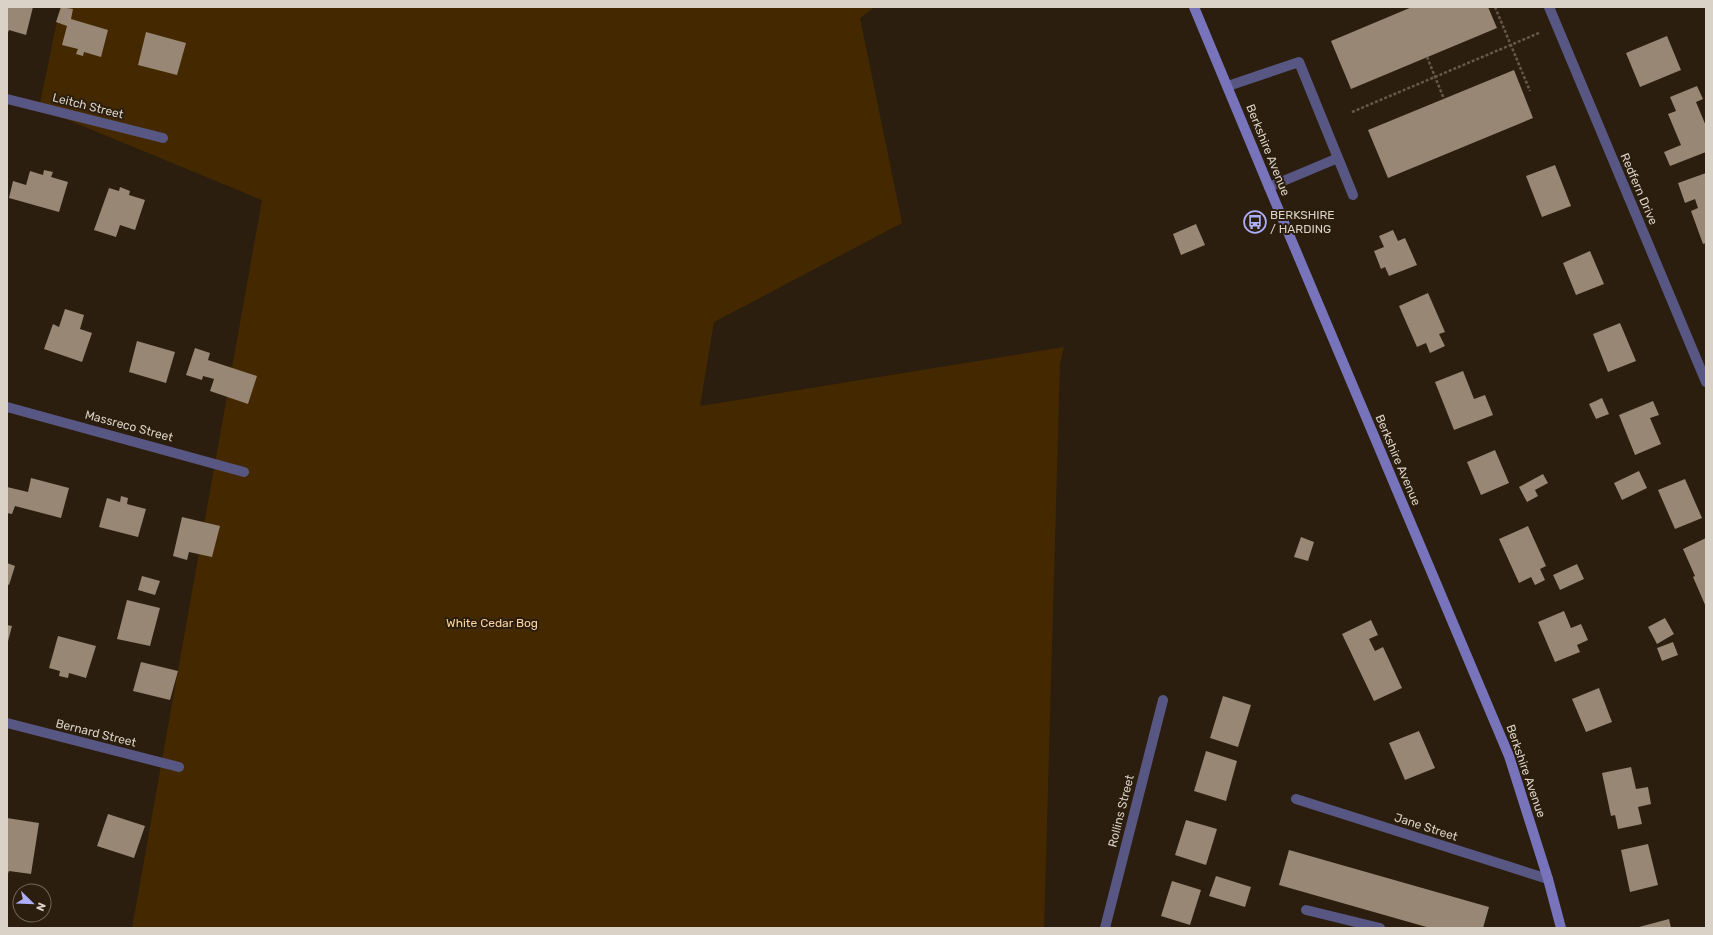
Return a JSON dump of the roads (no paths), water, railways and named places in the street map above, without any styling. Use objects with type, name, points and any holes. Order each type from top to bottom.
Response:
[{"type":"main road","name":"Berkshire Avenue","points":[[1194,7],[1509,756],[1548,879],[1561,928]]},
{"type":"street","name":"Redfern Drive","points":[[1549,7],[1706,382]]},
{"type":"street","points":[[1228,86],[1299,62],[1353,195]]},
{"type":"street","name":"Leitch Street","points":[[7,99],[163,138]]},
{"type":"street","points":[[1268,186],[1338,158]]},
{"type":"street","name":"Massreco Street","points":[[7,407],[244,472]]},
{"type":"street","name":"Rollins Street","points":[[1105,928],[1162,700]]},
{"type":"street","name":"Bernard Street","points":[[7,723],[180,767]]},
{"type":"street","name":"Jane Street","points":[[1296,799],[1548,879]]},
{"type":"street","points":[[1306,910],[1380,928]]},
{"type":"place","name":"BERKSHIRE / HARDING","points":[[1255,222]]},
{"type":"park label","name":"White Cedar Bog","points":[[492,623]]}]
